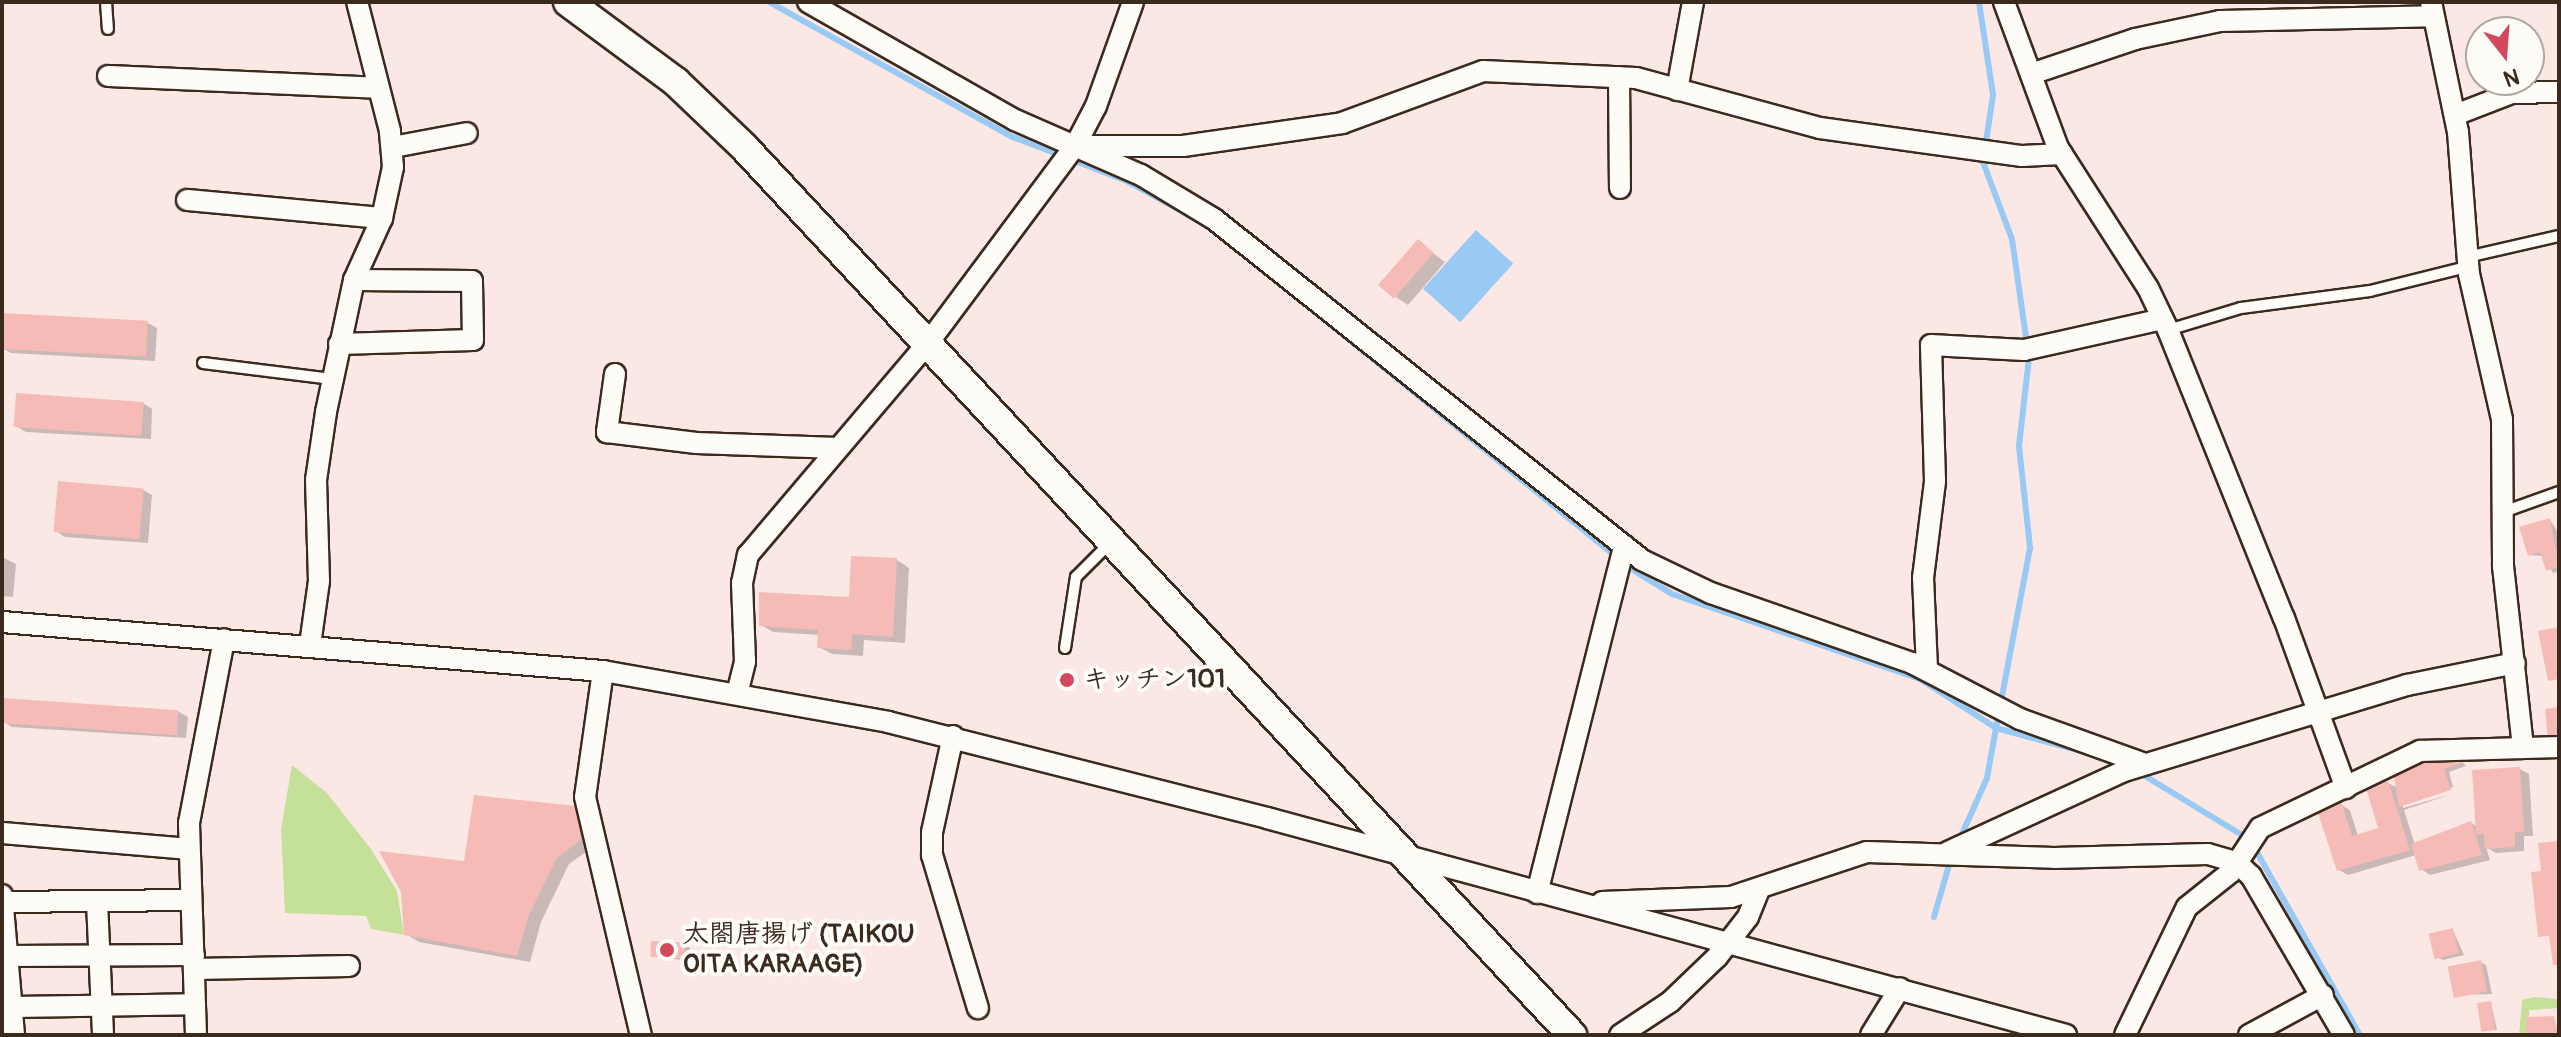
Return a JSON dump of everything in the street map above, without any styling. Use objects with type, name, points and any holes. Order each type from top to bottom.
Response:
[{"type":"street","points":[[310,645],[319,581],[316,480],[332,379],[354,280],[382,218],[393,147],[357,2]]},
{"type":"street","points":[[568,2],[693,97],[928,343],[1572,1035]]},
{"type":"street","points":[[808,2],[1015,120],[1141,175],[1214,219],[1624,546],[1696,587],[1927,669],[2030,723],[2145,764]]},
{"type":"street","points":[[737,694],[745,661],[742,583],[748,555],[928,343],[1074,146],[1096,106],[1133,2]]},
{"type":"street","points":[[1677,90],[1693,2]]},
{"type":"street","points":[[2004,2],[2062,154],[2165,325],[2320,712],[2346,788]]},
{"type":"street","points":[[2031,74],[2135,39],[2220,21],[2432,9],[2455,115],[2467,262],[2502,419],[2503,512],[2523,748]]},
{"type":"street","points":[[1074,146],[1183,146],[1342,123],[1473,72],[1619,77],[1820,128],[2022,156],[2062,154]]},
{"type":"street","points":[[108,76],[378,88]]},
{"type":"street","points":[[1619,77],[1620,188]]},
{"type":"street","points":[[2455,115],[2512,93],[2559,92]]},
{"type":"street","points":[[393,147],[467,133]]},
{"type":"street","points":[[187,200],[382,218]]},
{"type":"street","points":[[339,344],[473,340],[472,281],[354,280]]},
{"type":"street","points":[[1927,669],[1923,578],[1935,481],[1931,345],[2024,350],[2165,325]]},
{"type":"street","points":[[615,374],[607,432],[696,443],[838,448]]},
{"type":"street","points":[[1537,893],[1624,546]]},
{"type":"street","points":[[2,622],[603,671],[953,736],[2066,1035]]},
{"type":"street","points":[[196,1035],[188,849],[224,639]]},
{"type":"street","points":[[1946,853],[2035,808],[2145,764],[2433,678],[2515,663]]},
{"type":"street","points":[[603,671],[585,797],[641,1035]]},
{"type":"street","points":[[953,736],[932,832],[932,855],[978,1008]]},
{"type":"street","points":[[2125,1035],[2187,907],[2231,872],[2260,828],[2346,788],[2388,763],[2431,748],[2559,747]]},
{"type":"street","points":[[2,833],[188,849]]},
{"type":"street","points":[[1570,902],[1692,902],[1759,890],[1852,855],[1946,853],[2054,858],[2188,852],[2236,862],[2251,876],[2344,1035]]},
{"type":"street","points":[[1620,1035],[1670,1002],[1729,943],[1759,890]]},
{"type":"street","points":[[2,895],[14,1035]]},
{"type":"street","points":[[3,902],[191,900]]},
{"type":"street","points":[[97,902],[103,1035]]},
{"type":"street","points":[[9,956],[99,955],[194,962],[349,966]]},
{"type":"street","points":[[1871,1035],[1900,988]]},
{"type":"street","points":[[2249,1035],[2323,995]]},
{"type":"street","points":[[13,1007],[195,1004]]},
{"type":"lane","points":[[106,2],[108,29]]},
{"type":"lane","points":[[2165,325],[2241,308],[2370,291],[2559,236]]},
{"type":"lane","points":[[203,363],[332,379]]},
{"type":"lane","points":[[2503,512],[2559,492]]},
{"type":"lane","points":[[1065,648],[1076,577],[1113,541]]},
{"type":"green space","points":[[292,765],[327,793],[371,849],[397,891],[404,935],[371,929],[366,916],[285,913],[281,829]]},
{"type":"green space","points":[[2534,997],[2557,999],[2559,1008],[2529,1010],[2529,1035],[2519,1035],[2522,1000]]},
{"type":"water","points":[[1476,230],[1513,263],[1460,322],[1423,289]]},
{"type":"building","points":[[1418,239],[1434,253],[1394,299],[1378,285]]},
{"type":"building","points":[[2,313],[148,321],[146,357],[2,349]]},
{"type":"building","points":[[16,393],[144,402],[141,436],[14,427]]},
{"type":"building","points":[[58,481],[144,488],[139,539],[54,532]]},
{"type":"building","points":[[2550,518],[2559,567],[2546,571],[2540,552],[2528,556],[2519,527]]},
{"type":"building","points":[[851,556],[897,558],[893,637],[852,634],[851,650],[817,648],[818,630],[759,626],[759,592],[849,597]]},
{"type":"building","points":[[2559,627],[2559,679],[2548,681],[2538,631]]},
{"type":"building","points":[[3,698],[179,710],[177,735],[2,723]]},
{"type":"building","points":[[2559,707],[2559,740],[2548,741],[2545,709]]},
{"type":"building","points":[[2439,755],[2458,755],[2462,763],[2444,769],[2451,790],[2399,807],[2393,770]]},
{"type":"building","points":[[2520,767],[2524,832],[2515,832],[2515,847],[2485,849],[2484,834],[2476,834],[2472,770]]},
{"type":"building","points":[[2388,781],[2410,850],[2337,871],[2317,810],[2341,802],[2352,836],[2378,828],[2366,788]]},
{"type":"building","points":[[474,795],[576,806],[581,840],[557,858],[529,915],[517,956],[404,935],[401,892],[379,851],[464,861]]},
{"type":"building","points":[[2471,821],[2482,855],[2419,871],[2411,844]]},
{"type":"building","points":[[2559,841],[2559,965],[2553,965],[2549,936],[2538,937],[2531,872],[2541,871],[2538,843]]},
{"type":"building","points":[[2453,928],[2459,953],[2434,959],[2429,934]]},
{"type":"building","name":"太閤唐揚げ (TAIKOU OITA KARAAGE)","points":[[651,941],[685,942],[684,958],[650,957]]},
{"type":"building","points":[[2481,960],[2487,991],[2454,998],[2448,966]]},
{"type":"building","points":[[2491,1001],[2495,1030],[2481,1032],[2477,1003]]},
{"type":"building","points":[[2554,1016],[2559,1035],[2527,1035],[2526,1017]]},
{"type":"waterway","points":[[769,2],[1013,137],[1127,181],[1189,215]]},
{"type":"waterway","points":[[1979,2],[1993,95],[1983,162],[2012,239],[2029,358],[2019,446],[2030,548],[1996,728],[2088,753]]},
{"type":"waterway","points":[[1309,307],[1617,557]]},
{"type":"waterway","points":[[1625,565],[1672,594],[1920,679],[1996,728],[1987,778],[1959,841]]},
{"type":"waterway","points":[[2140,773],[2250,840],[2360,1035]]},
{"type":"waterway","points":[[1934,917],[1951,858]]},
{"type":"place","name":"キッチン101","points":[[1067,680]]},
{"type":"place","name":"太閤唐揚げ (TAIKOU OITA KARAAGE)","points":[[667,950]]}]
